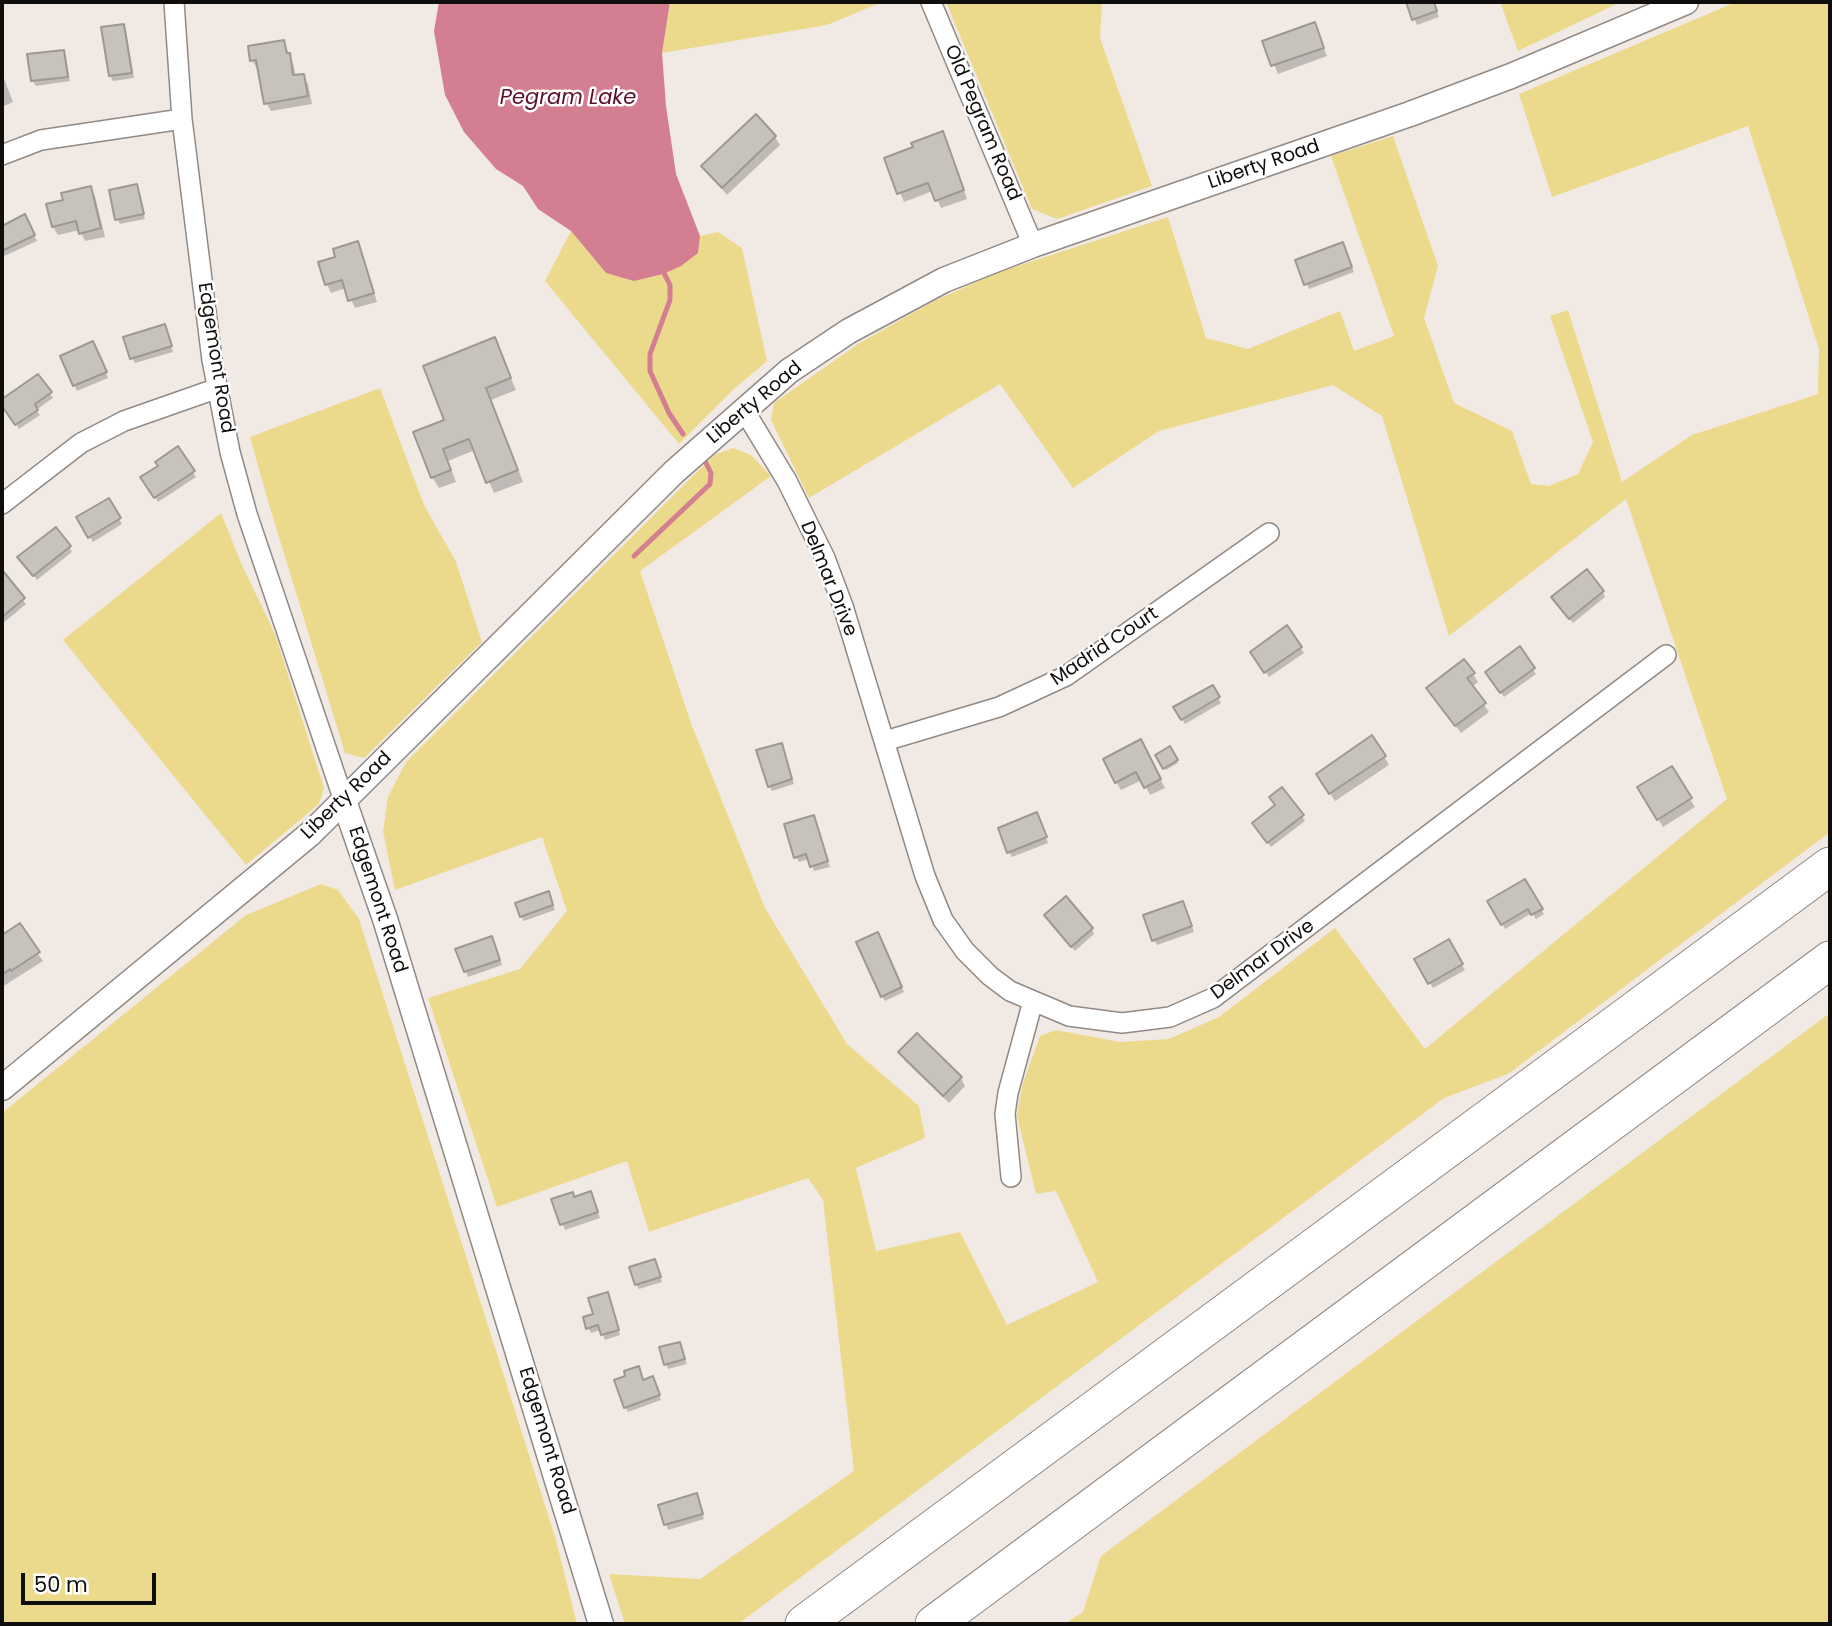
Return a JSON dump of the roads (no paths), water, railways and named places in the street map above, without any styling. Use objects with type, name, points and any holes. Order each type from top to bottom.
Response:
[{"type":"highway","points":[[804,1624],[1830,866]]},
{"type":"highway","points":[[934,1624],[1830,960]]},
{"type":"street","name":"Edgemont Road","points":[[174,2],[182,119],[218,388],[230,452],[247,514],[385,919],[601,1624]]},
{"type":"street","name":"Old Pegram Road","points":[[931,2],[1033,245]]},
{"type":"street","name":"Liberty Road","points":[[2,1088],[310,834],[674,472],[789,371],[880,313],[944,280],[1033,245],[1410,114],[1511,76],[1686,2]]},
{"type":"street","points":[[2,155],[41,139],[182,119]]},
{"type":"street","points":[[2,504],[81,443],[124,421],[218,388]]},
{"type":"street","name":"Delmar Drive","points":[[744,410],[787,481],[825,558],[843,606],[925,876],[943,920],[965,951],[990,976],[1010,991],[1069,1016],[1122,1023],[1170,1017],[1213,998],[1666,655]]},
{"type":"street","name":"Madrid Court","points":[[885,741],[999,707],[1055,682],[1269,533]]},
{"type":"street","points":[[1011,1177],[1005,1114],[1033,1000]]},
{"type":"water","name":"Pegram Lake","points":[[439,2],[670,2],[662,53],[666,106],[676,174],[700,236],[698,253],[681,266],[663,274],[634,281],[606,273],[571,231],[538,209],[523,186],[496,169],[464,132],[445,95],[434,31]]},
{"type":"waterway","points":[[662,269],[670,285],[670,300],[650,354],[650,371],[669,413],[683,434]]},
{"type":"waterway","points":[[634,556],[710,484],[711,473],[706,463]]}]
